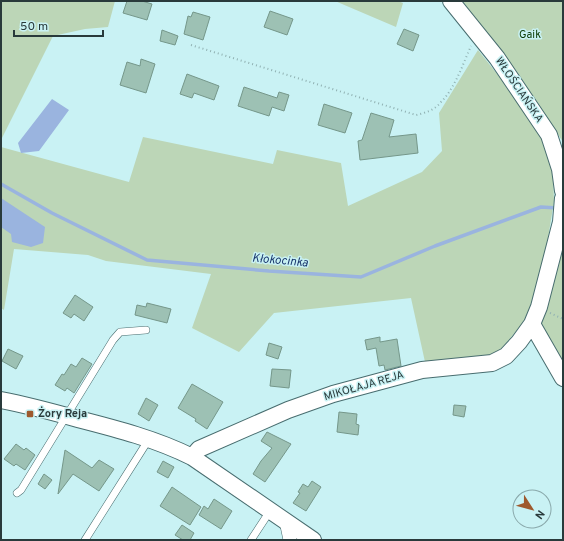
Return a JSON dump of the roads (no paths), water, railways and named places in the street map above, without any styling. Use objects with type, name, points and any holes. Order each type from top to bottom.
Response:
[{"type":"street","name":"WŁOŚCIAŃSKA","points":[[451,1],[478,32],[549,135],[560,169],[563,191]]},
{"type":"street","points":[[563,198],[561,222],[539,307],[532,324],[563,378]]},
{"type":"street","name":"MIKOŁAJA REJA","points":[[192,457],[199,449],[288,410],[333,394],[422,370],[492,363],[506,356],[519,342],[532,324]]},
{"type":"street","points":[[1,400],[67,416],[149,439],[192,457],[313,540]]},
{"type":"street","points":[[286,521],[290,540]]},
{"type":"lane","points":[[17,494],[21,490],[113,340],[120,332],[146,330]]},
{"type":"lane","points":[[85,540],[149,439]]},
{"type":"lane","points":[[251,540],[270,511]]},
{"type":"water","points":[[52,99],[69,110],[39,151],[21,153],[18,143]]},
{"type":"water","points":[[1,198],[45,227],[43,243],[31,247],[12,242],[11,234],[1,227]]},
{"type":"waterway","name":"Kłokocinka","points":[[1,184],[52,213],[147,260],[269,271],[361,277],[435,246],[541,207],[557,208]]},
{"type":"place","name":"Żory Reja","points":[[30,414]]},
{"type":"park label","name":"Gaik","points":[[530,35]]}]
